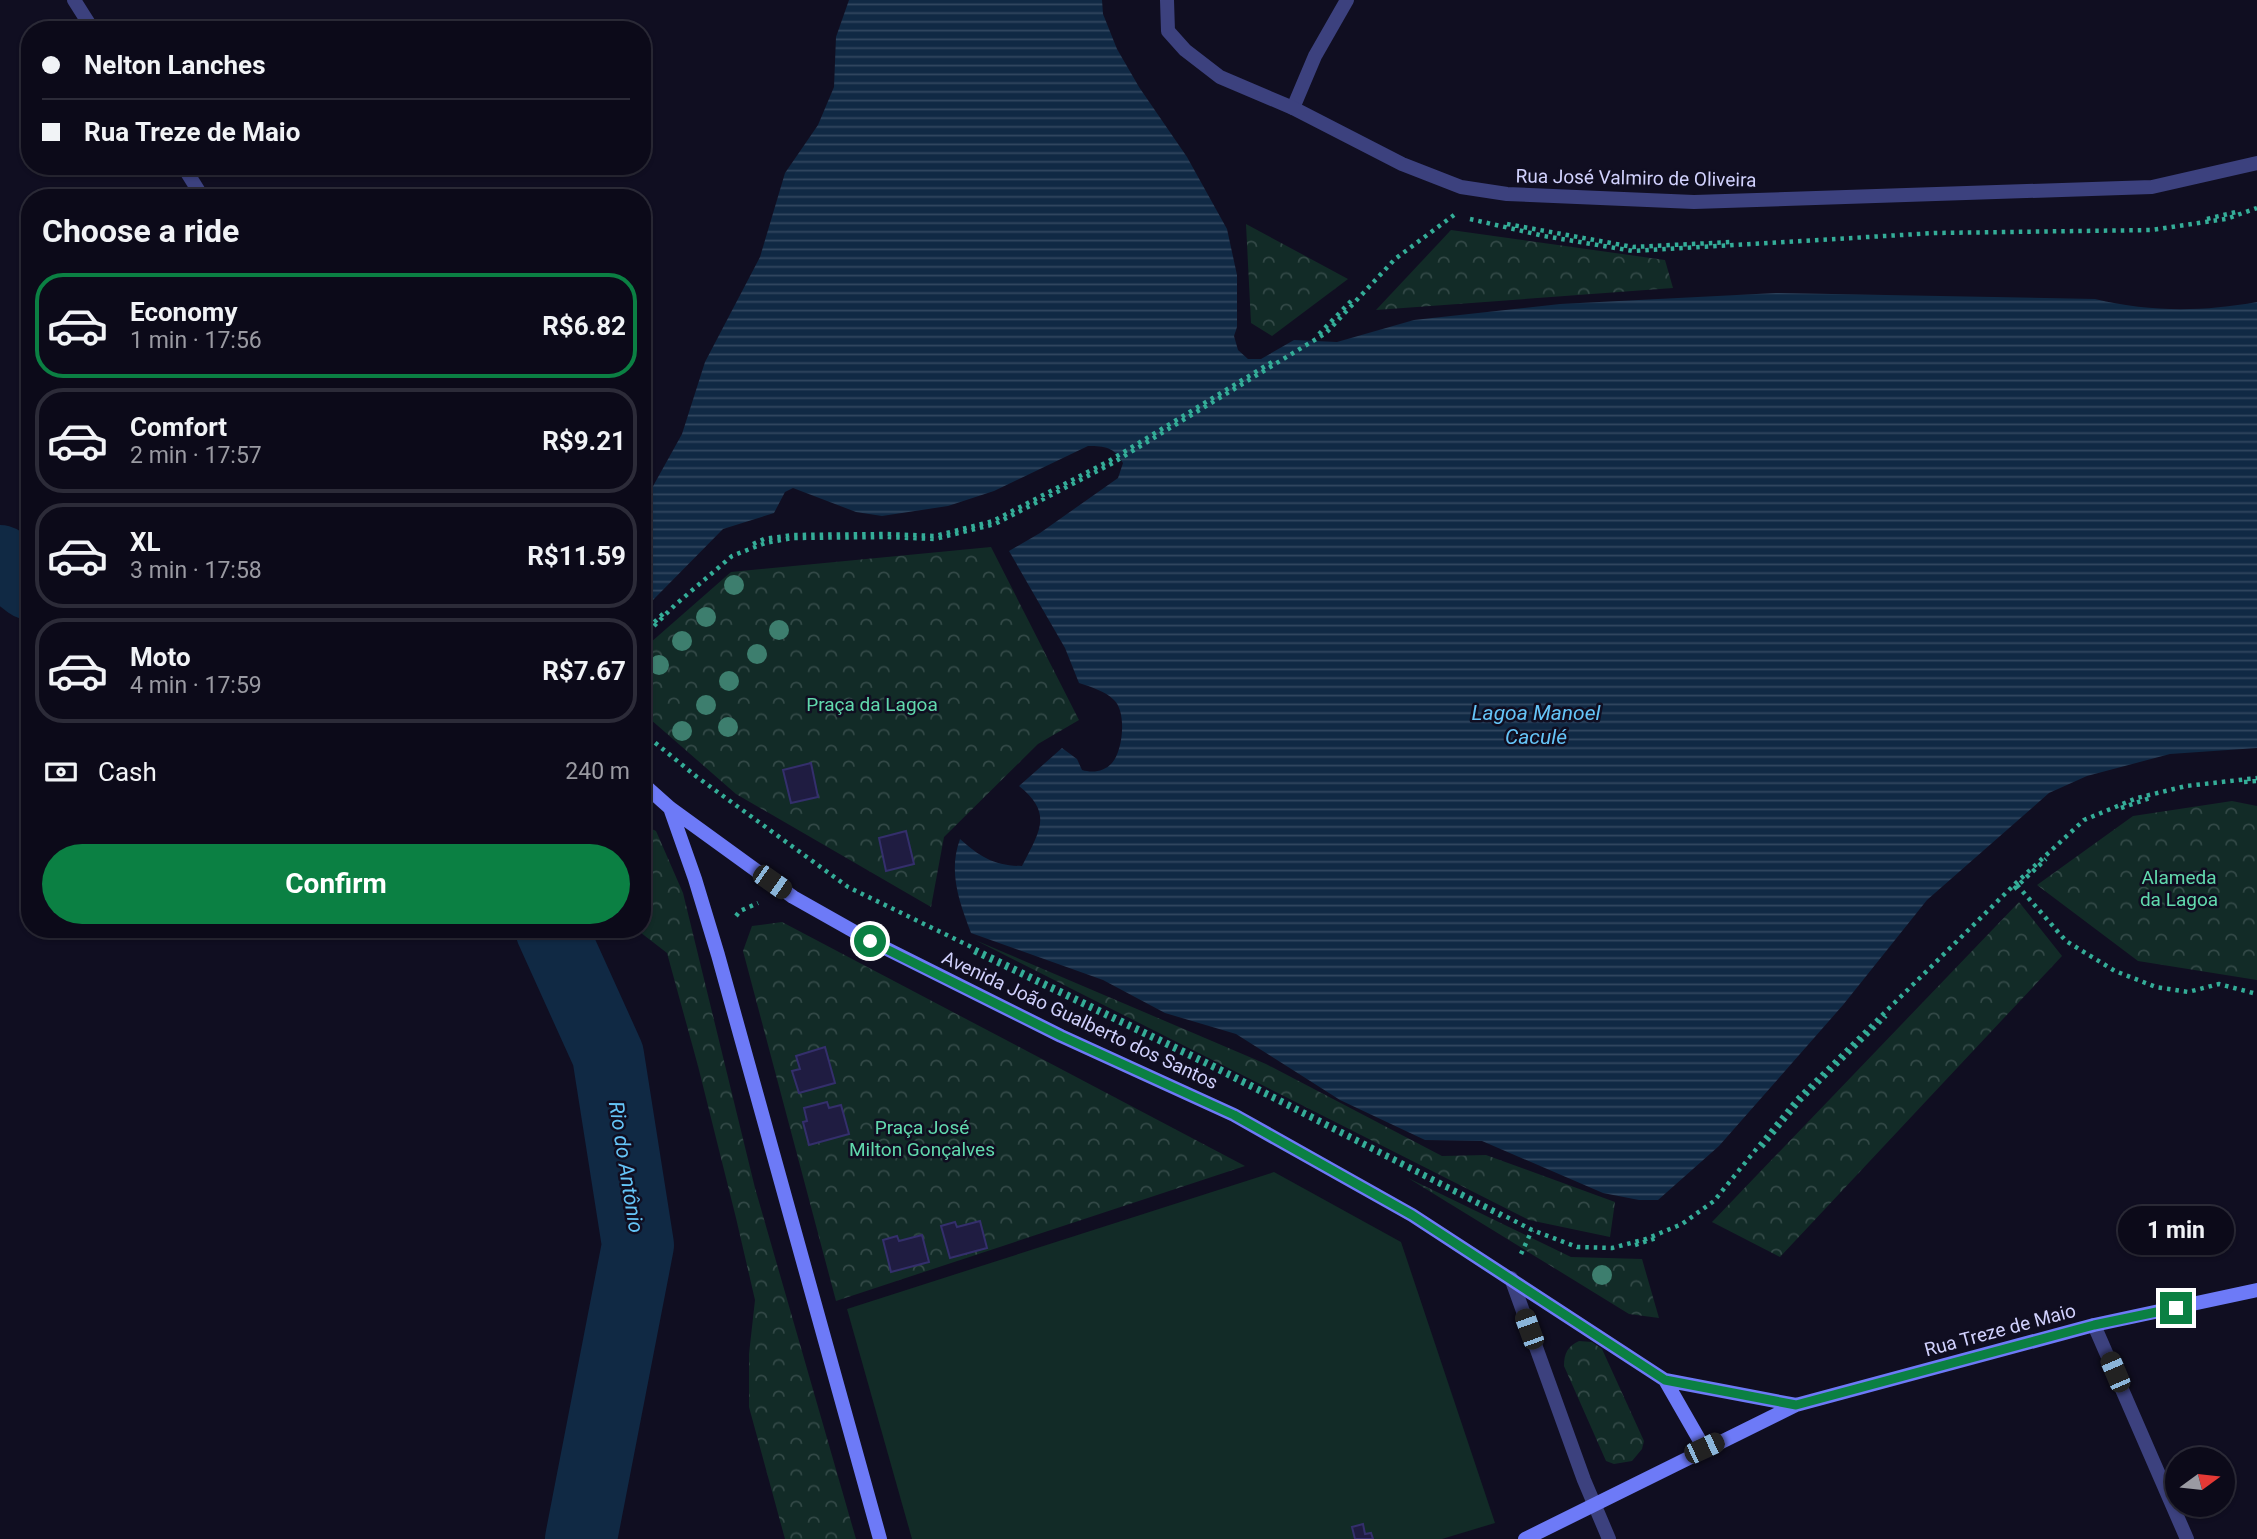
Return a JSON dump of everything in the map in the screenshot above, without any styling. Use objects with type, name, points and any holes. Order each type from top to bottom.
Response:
[{"type":"street","points":[[74,0],[87,21]]},
{"type":"street","name":"Rua José Valmiro de Oliveira","points":[[1167,0],[1168,31],[1185,50],[1220,77],[1293,108],[1402,164],[1461,187],[1507,194],[1694,202],[2152,187],[2257,163]]},
{"type":"street","points":[[1293,108],[1315,57],[1347,0]]},
{"type":"street","name":"Avenida João Gualberto dos Santos","points":[[651,791],[670,808],[793,897],[870,941],[1061,1036],[1234,1115],[1412,1215],[1510,1278]]},
{"type":"street","points":[[670,808],[718,955],[880,1539]]},
{"type":"street","points":[[1510,1278],[1665,1380],[1704,1448],[1525,1539]]},
{"type":"street","points":[[1510,1278],[1584,1480],[1609,1539]]},
{"type":"street","name":"Rua Treze de Maio","points":[[1704,1448],[1796,1405],[2094,1325],[2257,1290]]},
{"type":"street","points":[[2094,1325],[2187,1539]]},
{"type":"street","name":"Rua Treze de Maio","points":[[1665,1380],[1796,1405]]},
{"type":"path","points":[[651,628],[732,556],[765,542],[793,538],[935,539],[995,524],[1110,462],[1324,332],[1395,259],[1453,215],[1544,236],[1633,251],[1934,233],[2152,230],[2226,219],[2257,206]]},
{"type":"path","points":[[651,741],[848,887],[1212,1064],[1532,1230],[1577,1247],[1612,1248],[1646,1239],[1682,1224],[1714,1201],[1797,1099],[2084,820],[2137,798],[2186,786],[2257,779]]},
{"type":"path","points":[[2016,885],[2066,941],[2115,971],[2156,987],[2188,992],[2219,984],[2257,994]]},
{"type":"path","points":[[718,955],[727,928],[740,911],[759,903],[793,897]]},
{"type":"green space","points":[[1246,224],[1348,279],[1272,336],[1251,323]]},
{"type":"green space","points":[[1451,230],[1665,260],[1673,288],[1376,310]]},
{"type":"green space","name":"Praça da Lagoa","points":[[991,547],[1079,720],[1038,744],[944,837],[931,907],[736,794],[651,720],[651,642],[731,572]]},
{"type":"green space","name":"Alameda da Lagoa","points":[[2232,801],[2257,806],[2257,980],[2138,961],[2037,885],[2133,816]]},
{"type":"green space","points":[[651,828],[656,831],[683,893],[755,1188],[856,1539],[785,1539],[749,1407],[749,1354],[755,1300],[698,1066],[667,953],[648,938],[651,938]]},
{"type":"green space","points":[[2019,902],[2062,956],[1780,1257],[1712,1222]]},
{"type":"green space","name":"Praça José Milton Gonçalves","points":[[782,922],[1245,1166],[836,1301],[743,951],[752,926]]},
{"type":"green space","points":[[975,940],[1266,1064],[1442,1156],[1486,1155],[1615,1202],[1610,1237],[1529,1220]]},
{"type":"green space","points":[[1274,1172],[1401,1242],[1495,1523],[1442,1539],[912,1539],[847,1309]]},
{"type":"green space","points":[[1408,1178],[1571,1257],[1642,1259],[1659,1318],[1629,1314]]},
{"type":"green space","points":[[1579,1341],[1592,1342],[1602,1349],[1644,1441],[1642,1449],[1632,1461],[1614,1464],[1606,1461],[1564,1366],[1567,1350]]},
{"type":"water","name":"Lagoa Manoel Caculé","points":[[849,0],[1102,0],[1103,14],[1117,49],[1139,87],[1187,157],[1227,229],[1237,275],[1237,327],[1234,336],[1238,350],[1248,359],[1261,359],[1294,340],[1337,342],[1414,320],[1560,304],[1776,293],[2095,299],[2176,309],[2216,308],[2257,302],[2257,748],[2170,754],[2087,776],[2049,793],[1927,900],[1843,1005],[1719,1146],[1658,1200],[1639,1200],[1603,1193],[1482,1141],[1425,1140],[1340,1100],[1236,1034],[1165,1013],[1103,980],[971,933],[956,886],[955,863],[960,839],[988,859],[1022,866],[1038,833],[1040,815],[1030,796],[1019,786],[1062,748],[1077,759],[1082,770],[1090,771],[1109,766],[1119,750],[1122,722],[1118,706],[1106,694],[1079,683],[1065,648],[1009,551],[1040,533],[1118,478],[1123,463],[1116,454],[1104,447],[1088,446],[994,491],[948,506],[882,516],[856,512],[793,488],[785,492],[774,513],[723,529],[651,601],[651,490],[682,434],[705,362],[760,257],[785,173],[818,125],[834,87],[836,37]]},
{"type":"building","points":[[811,763],[818,797],[791,803],[783,770]]},
{"type":"building","points":[[906,831],[914,864],[886,871],[879,838]]},
{"type":"building","points":[[825,1047],[835,1083],[799,1093],[792,1071],[800,1069],[796,1056]]},
{"type":"building","points":[[827,1102],[829,1108],[841,1105],[849,1134],[809,1145],[803,1122],[807,1121],[804,1108]]},
{"type":"building","points":[[980,1221],[987,1248],[950,1258],[941,1226],[955,1222],[957,1227]]},
{"type":"building","points":[[922,1235],[929,1262],[891,1272],[883,1240],[897,1236],[899,1241]]},
{"type":"building","points":[[1363,1524],[1365,1534],[1371,1533],[1373,1539],[1355,1539],[1352,1527]]},
{"type":"waterway","name":"Rio do Antônio","points":[[0,561],[21,577]]},
{"type":"waterway","name":"Rio do Antônio","points":[[555,938],[608,1055],[638,1245],[581,1539]]},
{"type":"route","points":[[870,941],[1061,1036],[1234,1115],[1412,1215],[1665,1380],[1796,1405],[2094,1325],[2176,1308]]}]
